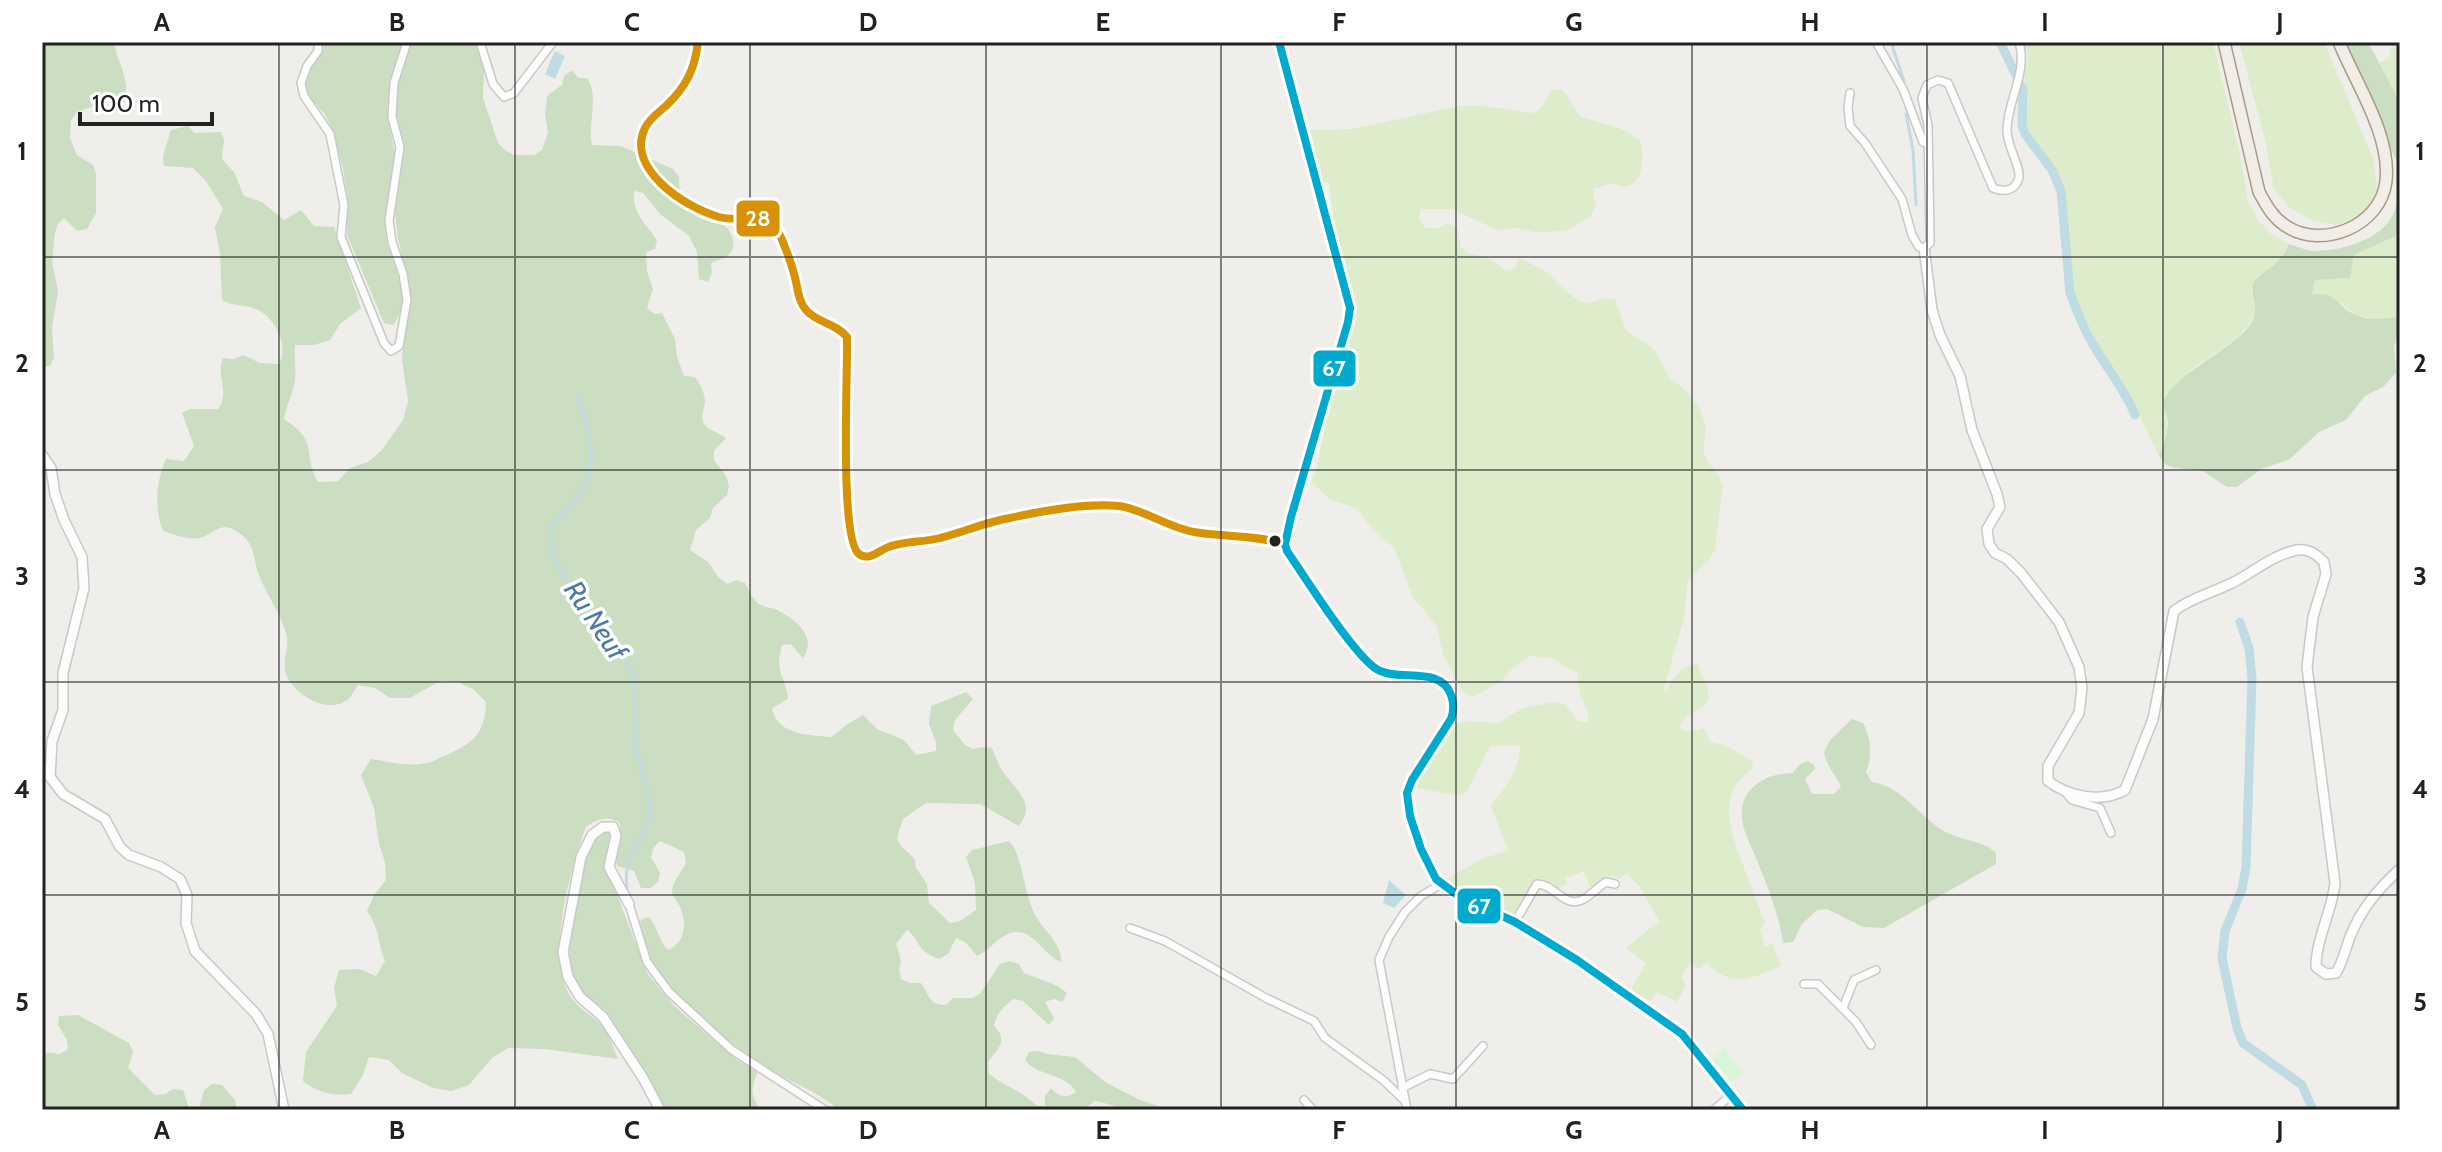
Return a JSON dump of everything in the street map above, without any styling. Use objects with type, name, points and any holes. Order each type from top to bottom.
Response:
[{"type":"main road","points":[[1279,42],[1350,308],[1285,544],[1287,551],[1360,655],[1378,670],[1397,675],[1430,676],[1447,687],[1454,706],[1451,719],[1407,793],[1410,816],[1431,873],[1460,897],[1515,922],[1577,960],[1682,1034],[1743,1110]]},
{"type":"main road","points":[[2224,42],[2259,192],[2270,212],[2286,227],[2307,235],[2329,236],[2368,217],[2386,183],[2386,163],[2376,119],[2355,81],[2339,42]]},
{"type":"street","points":[[318,42],[318,51],[307,66],[301,83],[304,96],[330,134],[344,205],[341,237],[384,343],[391,351],[399,346],[407,300],[389,221],[400,147],[392,117],[394,83],[407,42]]},
{"type":"street","points":[[480,42],[493,84],[504,97],[514,93],[553,42]]},
{"type":"street","points":[[698,42],[688,82],[650,120],[642,136],[646,162],[659,182],[687,203],[719,217],[742,221],[766,218],[773,221],[794,274],[799,298],[807,311],[822,322],[840,328],[847,337],[846,494],[848,524],[856,552],[870,556],[899,543],[942,538],[974,526],[1015,517],[1121,506],[1189,531],[1259,538],[1285,544]]},
{"type":"street","points":[[1876,42],[1903,89],[1923,142],[1927,143]]},
{"type":"street","points":[[1924,248],[1930,243],[1928,115],[1922,98],[1927,85],[1938,80],[1948,83],[1982,155],[1993,188],[2003,192],[2012,189],[2019,178],[2007,129],[2023,63],[2019,42]]},
{"type":"street","points":[[1850,93],[1850,126],[1891,181],[1906,211],[1915,242],[1924,248]]},
{"type":"street","points":[[1924,248],[1932,310],[1960,376],[1972,430],[2000,507],[1987,529],[1989,544],[1995,553],[2007,559],[2021,573],[2059,622],[2079,667],[2082,688],[2079,713],[2048,766],[2048,781],[2072,800],[2100,808],[2111,833]]},
{"type":"street","points":[[42,455],[51,468],[55,494],[64,520],[82,557],[84,588],[63,673],[63,710],[52,741],[50,777],[63,794],[105,819],[120,847],[129,855],[161,867],[180,879],[187,895],[186,923],[195,951],[241,998],[268,1034],[284,1110]]},
{"type":"street","points":[[2065,792],[2111,798],[2125,790],[2153,719],[2174,611],[2184,603],[2232,583],[2271,560],[2300,549],[2314,552],[2324,562],[2326,574],[2313,617],[2307,667],[2335,883],[2316,967],[2326,974],[2336,973],[2357,921],[2368,903],[2400,869]]},
{"type":"street","points":[[660,1110],[603,1017],[580,997],[568,977],[563,952],[581,857],[592,835],[603,827],[613,827],[616,836],[609,867],[629,904],[647,962],[669,992],[732,1050],[825,1110]]},
{"type":"street","points":[[1515,922],[1537,884],[1545,885],[1575,903],[1606,882],[1615,884]]},
{"type":"street","points":[[1407,1110],[1379,960],[1405,912],[1421,896],[1441,884]]},
{"type":"street","points":[[1130,928],[1165,941],[1256,993],[1314,1021],[1325,1038],[1383,1080],[1405,1101]]},
{"type":"street","points":[[1843,1008],[1854,980],[1876,970]]},
{"type":"street","points":[[1804,984],[1818,984],[1856,1022],[1871,1045]]},
{"type":"street","points":[[1402,1088],[1430,1074],[1453,1079],[1483,1046]]},
{"type":"street","points":[[1714,1110],[1730,1096]]},
{"type":"street","points":[[1304,1100],[1313,1110]]},
{"type":"green space","points":[[42,42],[114,42],[125,78],[126,93],[125,102],[116,103],[104,91],[94,106],[77,112],[71,120],[70,138],[77,155],[93,165],[96,174],[96,213],[87,229],[77,231],[64,218],[58,224],[52,262],[58,291],[52,329],[54,357],[50,366],[42,367]]},
{"type":"green space","points":[[322,42],[403,42],[388,105],[394,157],[385,228],[402,292],[402,304],[393,325],[384,323],[347,235],[347,195],[332,128],[324,113],[311,100],[306,87],[306,78],[320,53]]},
{"type":"green space","points":[[412,42],[475,42],[484,70],[483,98],[498,143],[514,155],[534,155],[542,150],[548,132],[545,115],[547,96],[562,85],[564,76],[572,70],[578,78],[587,78],[593,94],[592,145],[621,146],[673,169],[679,177],[680,204],[716,220],[730,231],[733,249],[727,257],[711,263],[712,273],[708,282],[699,279],[697,252],[689,236],[660,214],[643,193],[634,191],[637,212],[657,240],[655,249],[646,252],[647,271],[653,289],[647,308],[655,314],[662,313],[675,339],[684,376],[695,377],[703,392],[702,419],[705,425],[726,438],[714,451],[714,460],[726,476],[729,486],[727,495],[713,508],[710,518],[696,530],[690,550],[708,562],[727,584],[736,580],[745,583],[757,602],[791,618],[806,636],[808,643],[803,658],[791,644],[782,645],[780,655],[780,670],[788,699],[772,708],[775,717],[788,729],[832,737],[863,715],[877,729],[904,740],[916,755],[936,751],[929,724],[931,706],[966,692],[973,699],[955,720],[953,730],[965,745],[973,749],[992,748],[1002,770],[1024,800],[1024,819],[1019,826],[980,804],[926,803],[903,819],[897,838],[915,859],[916,868],[927,884],[929,903],[950,923],[960,921],[976,910],[975,883],[966,857],[972,850],[1009,841],[1017,854],[1034,913],[1055,942],[1061,962],[1031,937],[1016,932],[1004,936],[977,956],[965,942],[956,938],[948,954],[939,959],[922,949],[907,930],[896,944],[901,961],[901,979],[921,983],[933,1001],[946,1005],[953,998],[972,998],[980,994],[1000,964],[1010,961],[1019,964],[1024,973],[1058,986],[1067,993],[1062,1002],[1054,999],[1045,1002],[1054,1018],[1049,1025],[1023,1001],[1014,999],[1004,1007],[994,1026],[1001,1041],[988,1063],[989,1074],[1037,1106],[1045,1106],[1045,1096],[1051,1088],[1063,1096],[1076,1092],[1065,1081],[1030,1065],[1025,1060],[1029,1052],[1075,1057],[1105,1082],[1140,1100],[1170,1110],[1121,1110],[1095,1101],[1083,1110],[839,1110],[751,1057],[700,1016],[669,985],[649,956],[640,920],[649,917],[668,950],[682,937],[684,919],[672,890],[686,862],[684,852],[660,841],[651,857],[660,873],[658,882],[651,888],[641,888],[634,871],[617,866],[619,822],[606,819],[586,827],[580,845],[562,916],[560,964],[565,984],[574,1001],[606,1030],[618,1059],[545,1049],[508,1048],[492,1058],[469,1085],[451,1091],[433,1088],[402,1073],[389,1060],[369,1057],[363,1075],[351,1094],[326,1093],[303,1081],[306,1052],[337,1006],[334,988],[339,970],[359,969],[376,976],[385,961],[367,911],[386,880],[385,862],[374,808],[361,775],[371,759],[420,764],[463,747],[480,730],[486,702],[474,690],[458,682],[440,681],[410,698],[390,698],[375,688],[358,685],[348,699],[339,704],[321,704],[312,700],[296,689],[286,674],[285,629],[262,582],[247,540],[235,530],[224,527],[199,538],[163,531],[157,504],[163,467],[166,459],[184,461],[194,446],[182,413],[190,409],[218,409],[223,396],[223,358],[233,359],[243,355],[260,363],[279,364],[282,349],[275,326],[264,314],[222,300],[215,227],[223,209],[206,181],[193,168],[164,166],[163,156],[171,130],[188,126],[194,133],[221,132],[224,140],[222,159],[234,172],[244,196],[262,202],[284,220],[301,210],[314,226],[334,227],[361,308],[340,324],[330,340],[314,345],[295,345],[295,382],[284,419],[307,441],[318,482],[338,481],[350,468],[368,462],[382,450],[403,420],[408,401],[402,360],[409,286],[395,214],[396,189],[404,155],[396,112],[398,85]]},
{"type":"green space","points":[[2025,42],[2213,42],[2248,201],[2258,220],[2271,234],[2289,244],[2275,266],[2257,277],[2252,291],[2255,313],[2251,323],[2233,341],[2196,366],[2166,396],[2164,406],[2168,426],[2159,456],[2131,398],[2103,356],[2073,294],[2064,195],[2050,166],[2025,131],[2027,92],[2024,78],[2028,59]]},
{"type":"green space","points":[[2239,42],[2324,42],[2373,158],[2377,185],[2372,203],[2359,216],[2338,225],[2313,221],[2289,207],[2274,189],[2265,140]]},
{"type":"green space","points":[[2346,42],[2368,42],[2397,97],[2400,170]]},
{"type":"green space","points":[[2392,42],[2400,42],[2400,122],[2397,97],[2378,63],[2389,58]]},
{"type":"green space","points":[[1562,89],[1581,117],[1622,129],[1640,140],[1642,166],[1636,181],[1630,185],[1612,183],[1593,189],[1595,206],[1591,216],[1566,231],[1497,230],[1452,209],[1421,209],[1419,219],[1425,227],[1436,229],[1447,223],[1457,227],[1461,247],[1468,254],[1488,259],[1506,271],[1516,267],[1519,258],[1531,264],[1549,274],[1570,295],[1586,304],[1605,298],[1615,299],[1626,330],[1655,350],[1669,377],[1700,408],[1706,428],[1703,449],[1723,485],[1715,549],[1710,559],[1688,580],[1684,618],[1664,688],[1666,692],[1683,669],[1698,664],[1709,699],[1679,727],[1688,732],[1704,728],[1710,742],[1725,745],[1752,761],[1753,769],[1733,791],[1729,803],[1730,820],[1737,849],[1765,923],[1760,929],[1765,947],[1772,943],[1781,966],[1751,977],[1734,979],[1707,963],[1699,969],[1690,963],[1681,977],[1686,985],[1677,1002],[1658,992],[1650,1001],[1630,991],[1646,963],[1626,948],[1659,921],[1640,887],[1627,873],[1619,879],[1611,875],[1591,890],[1584,871],[1565,878],[1567,884],[1557,889],[1541,878],[1528,890],[1512,916],[1456,888],[1446,879],[1484,858],[1508,851],[1491,805],[1515,770],[1520,746],[1490,746],[1468,790],[1460,796],[1415,785],[1456,723],[1498,723],[1523,708],[1554,702],[1565,704],[1578,721],[1588,722],[1577,673],[1551,658],[1530,656],[1500,682],[1473,697],[1464,693],[1443,655],[1437,626],[1412,596],[1395,549],[1372,529],[1360,512],[1332,501],[1311,482],[1317,468],[1329,404],[1355,316],[1352,293],[1335,233],[1329,182],[1322,183],[1309,137],[1310,130],[1352,129],[1459,106],[1534,113],[1542,107],[1551,90]]},
{"type":"green space","points":[[2400,170],[2400,234],[2354,255],[2350,278],[2315,280],[2312,295],[2332,297],[2349,312],[2361,317],[2378,319],[2400,315],[2400,331],[2394,347],[2396,373],[2383,387],[2365,396],[2346,420],[2319,432],[2290,459],[2261,469],[2237,487],[2227,487],[2203,471],[2165,464],[2159,456],[2168,426],[2164,404],[2166,396],[2186,376],[2249,327],[2255,313],[2254,281],[2277,262],[2289,244],[2311,251],[2336,249],[2380,231],[2395,209]]},
{"type":"green space","points":[[2400,234],[2400,315],[2380,319],[2357,316],[2341,303],[2312,296],[2315,280],[2350,278],[2354,255]]},
{"type":"green space","points":[[1852,719],[1863,723],[1868,735],[1870,753],[1866,772],[1872,782],[1902,796],[1944,831],[1991,849],[1996,853],[1996,864],[1884,928],[1863,927],[1827,909],[1817,910],[1802,924],[1793,942],[1783,943],[1772,900],[1743,827],[1743,806],[1757,784],[1774,776],[1793,773],[1807,761],[1815,769],[1805,779],[1812,794],[1834,794],[1841,787],[1824,752],[1830,740]]},
{"type":"green space","points":[[604,831],[610,832],[606,866],[647,973],[673,1005],[737,1060],[758,1072],[753,1091],[760,1110],[664,1110],[619,1030],[578,985],[570,957],[571,926],[589,853]]},
{"type":"green space","points":[[78,1015],[129,1043],[133,1052],[128,1068],[155,1095],[173,1089],[183,1090],[189,1108],[199,1108],[204,1090],[212,1084],[222,1085],[235,1100],[237,1110],[42,1110],[42,1052],[60,1054],[68,1049],[67,1040],[58,1025],[59,1016]]},
{"type":"green space","points":[[1724,1048],[1744,1072],[1732,1082],[1712,1059]]},
{"type":"water","points":[[555,51],[565,56],[555,79],[545,74]]},
{"type":"water","points":[[1389,880],[1406,895],[1394,908],[1383,903]]},
{"type":"waterway","points":[[1891,42],[1904,81]]},
{"type":"waterway","points":[[2000,42],[2023,90],[2022,125],[2025,134],[2052,170],[2061,191],[2070,293],[2087,334],[2135,415]]},
{"type":"waterway","points":[[1906,114],[1913,150],[1916,205]]},
{"type":"waterway","name":"Ru Neuf","points":[[578,395],[590,440],[589,474],[581,492],[554,525],[550,540],[562,574],[615,640],[632,675],[636,742],[649,810],[644,830],[629,858],[627,895]]},
{"type":"waterway","points":[[2240,622],[2249,648],[2252,678],[2246,867],[2242,889],[2225,931],[2222,958],[2243,1043],[2302,1085],[2313,1110]]},
{"type":"transit line","name":"28","points":[[698,42],[695,61],[684,85],[645,128],[641,143],[643,158],[662,184],[691,205],[719,217],[773,221],[788,253],[803,306],[810,314],[847,337],[847,487],[853,542],[859,554],[869,556],[892,545],[940,538],[1022,515],[1093,506],[1128,508],[1194,532],[1285,544]]},
{"type":"transit line","name":"67","points":[[1279,42],[1350,308],[1291,517],[1285,544],[1287,551],[1343,633],[1368,662],[1387,673],[1438,680],[1451,695],[1451,719],[1407,793],[1410,816],[1421,849],[1436,879],[1460,897],[1515,922],[1577,960],[1682,1034],[1743,1110]]}]
